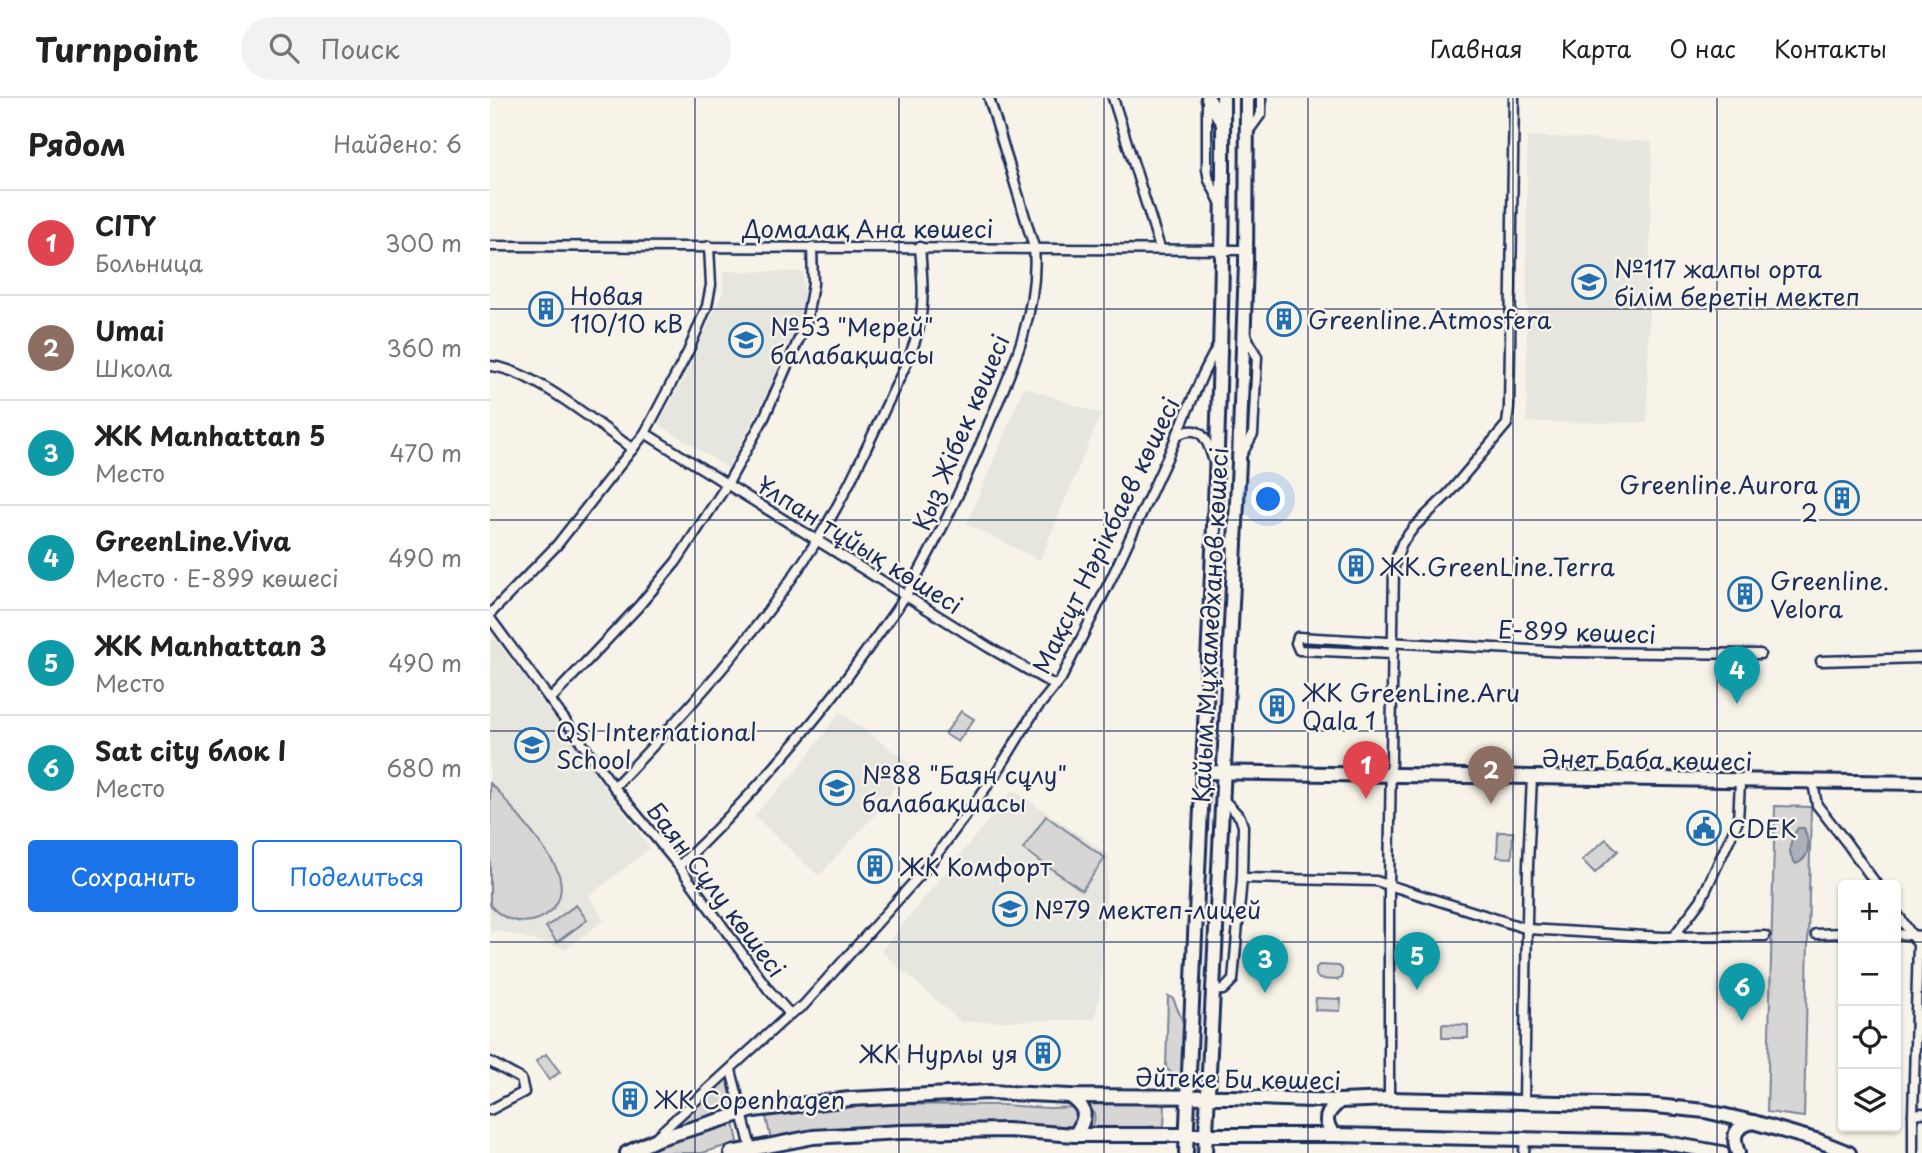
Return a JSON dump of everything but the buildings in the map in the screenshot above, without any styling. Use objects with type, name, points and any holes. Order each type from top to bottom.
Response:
[{"type":"street","name":"Қыз Жібек көшесі","points":[[679,866],[763,782],[793,747],[906,595],[968,475],[1002,391],[1033,302],[1034,247],[989,98]]},
{"type":"street","points":[[1113,98],[1160,248]]},
{"type":"street","points":[[1208,98],[1223,124]]},
{"type":"street","points":[[1208,98],[1207,169],[1209,180],[1223,210]]},
{"type":"street","name":"Қайым Мұхамедханов көшесі","points":[[1186,1153],[1224,249],[1223,98]]},
{"type":"street","name":"Қайым Мұхамедханов көшесі","points":[[1205,1153],[1238,462],[1247,98]]},
{"type":"street","points":[[1246,134],[1261,114],[1261,98]]},
{"type":"street","points":[[1389,1099],[1394,565],[1402,543],[1414,527],[1449,493],[1507,424],[1514,98]]},
{"type":"street","name":"Домалақ Ана көшесі","points":[[490,246],[1245,250]]},
{"type":"street","points":[[490,616],[558,545],[645,433],[688,352],[707,306],[711,285],[709,246]]},
{"type":"street","points":[[550,700],[638,607],[676,562],[728,483],[764,418],[806,323],[813,284],[812,247]]},
{"type":"street","points":[[614,787],[693,704],[756,629],[817,541],[866,449],[919,327],[922,301],[920,247]]},
{"type":"street","name":"Мақсұт Нәрікбаев көшесі","points":[[649,1142],[731,1070],[789,1014],[803,1006],[929,865],[996,774],[1034,712],[1056,686],[1107,587],[1220,341]]},
{"type":"street","points":[[490,366],[504,367],[528,377],[633,449]]},
{"type":"street","points":[[1176,436],[1186,430],[1207,438],[1216,468]]},
{"type":"street","name":"Ұлпан тұйық көшесі","points":[[645,433],[988,647],[1056,686]]},
{"type":"street","name":"Баян Сұлу көшесі","points":[[490,616],[614,787],[679,866],[789,1014]]},
{"type":"street","name":"Е-899 көшесі","points":[[1393,658],[1300,650],[1296,643],[1298,637],[1567,652],[1760,654]]},
{"type":"street","points":[[1821,661],[1922,658]]},
{"type":"street","name":"Әнет Баба көшесі","points":[[1203,772],[1922,783]]},
{"type":"street","points":[[1524,1101],[1532,777]]},
{"type":"street","points":[[1674,936],[1701,900],[1738,821],[1740,782]]},
{"type":"street","points":[[1812,783],[1817,805],[1873,880]]},
{"type":"street","points":[[1212,991],[1223,990],[1233,981],[1242,878],[1243,826],[1240,817],[1222,798]]},
{"type":"street","points":[[1242,878],[1376,881],[1528,929],[1674,936],[1765,936]]},
{"type":"street","points":[[1901,917],[1917,935],[1918,944],[1918,1114],[1913,1153]]},
{"type":"street","points":[[1816,934],[1838,933]]},
{"type":"street","points":[[490,1062],[522,1079],[524,1092],[490,1110]]},
{"type":"street","points":[[731,1070],[752,1150]]},
{"type":"street","name":"Әйтеке Би көшесі","points":[[627,1153],[649,1142],[754,1110],[850,1099],[955,1093],[1647,1104],[1705,1111],[1753,1122],[1819,1141],[1849,1153]]},
{"type":"street","points":[[1070,1096],[1083,1107],[1085,1116],[1075,1135]]},
{"type":"street","points":[[1334,1135],[1327,1127],[1326,1119],[1330,1110],[1340,1101]]},
{"type":"street","points":[[1738,1153],[1735,1142],[1737,1131],[1741,1125],[1753,1122]]},
{"type":"street","points":[[731,1153],[813,1136],[1007,1130],[1075,1135],[1334,1135],[1525,1139],[1722,1153]]},
{"type":"street","points":[[1524,1153],[1525,1139]]},
{"type":"shaded area","name":"№117 жалпы орта білім беретін мектеп","points":[[1527,136],[1652,142],[1647,423],[1527,422]]},
{"type":"shaded area","name":"№53 \"Мерей\" балабақшасы","points":[[723,271],[803,272],[804,308],[768,391],[728,468],[659,424],[687,372],[723,292]]},
{"type":"shaded area","points":[[1024,387],[1101,414],[1040,560],[967,524]]},
{"type":"shaded area","name":"QSI International School","points":[[495,638],[650,848],[589,896],[604,920],[566,949],[500,931],[490,932],[490,642]]},
{"type":"shaded area","points":[[961,711],[974,719],[958,742],[945,734]]},
{"type":"shaded area","name":"№88 \"Баян сұлу\" балабақшасы","points":[[840,712],[911,764],[878,811],[819,876],[754,816],[801,765]]},
{"type":"shaded area","points":[[490,783],[542,845],[559,875],[561,890],[557,902],[550,912],[540,918],[527,922],[514,921],[501,915],[490,905]]},
{"type":"shaded area","name":"№79 мектеп-лицей","points":[[1013,790],[1109,855],[1100,990],[1095,1019],[961,1022],[881,951]]},
{"type":"shaded area","points":[[1775,806],[1811,807],[1804,1117],[1767,1112]]},
{"type":"shaded area","points":[[1046,816],[1105,858],[1082,890],[1023,849]]},
{"type":"shaded area","points":[[1798,828],[1804,828],[1808,849],[1805,858],[1796,864],[1791,856],[1790,846]]},
{"type":"shaded area","points":[[1498,832],[1513,832],[1512,858],[1497,857]]},
{"type":"shaded area","points":[[1606,839],[1618,851],[1595,873],[1582,860]]},
{"type":"shaded area","points":[[576,905],[587,920],[557,942],[546,927]]},
{"type":"shaded area","points":[[1319,965],[1339,966],[1342,969],[1342,978],[1319,979],[1316,968]]},
{"type":"shaded area","points":[[1168,996],[1173,998],[1185,1027],[1184,1074],[1172,1074],[1166,1068]]},
{"type":"shaded area","points":[[1316,998],[1341,999],[1340,1011],[1315,1010]]},
{"type":"shaded area","points":[[1442,1024],[1468,1025],[1468,1038],[1442,1038]]},
{"type":"shaded area","points":[[546,1054],[560,1072],[549,1080],[536,1061]]},
{"type":"shaded area","points":[[727,1077],[733,1105],[730,1110],[669,1130]]},
{"type":"shaded area","points":[[1088,1102],[1165,1103],[1164,1126],[1089,1130],[1094,1123],[1094,1116]]},
{"type":"shaded area","points":[[848,1104],[1076,1107],[1079,1113],[1075,1126],[856,1128],[771,1140],[766,1117]]},
{"type":"shaded area","points":[[734,1123],[738,1142],[702,1153],[642,1153],[664,1144]]},
{"type":"place","name":"№117 жалпы орта білім беретін мектеп","points":[[1589,282]]},
{"type":"place","name":"Новая 110/10 кВ","points":[[546,309]]},
{"type":"place","name":"Greenline.Atmosfera","points":[[1284,319]]},
{"type":"place","name":"№53 \"Мерей\" балабақшасы","points":[[746,340]]},
{"type":"place","name":"Greenline.Aurora 2","points":[[1842,498]]},
{"type":"place","name":"ЖК.GreenLine.Terra","points":[[1356,566]]},
{"type":"place","name":"Greenline. Velora","points":[[1745,594]]},
{"type":"place","name":"GreenLine.Viva","points":[[1737,704]]},
{"type":"place","name":"ЖК GreenLine.Aru Qala 1","points":[[1277,706]]},
{"type":"place","name":"QSI International School","points":[[532,745]]},
{"type":"place","name":"№88 \"Баян сұлу\" балабақшасы","points":[[837,788]]},
{"type":"place","name":"CITY","points":[[1366,799]]},
{"type":"place","name":"Umai","points":[[1491,804]]},
{"type":"place","name":"CDEK","points":[[1704,828]]},
{"type":"place","name":"ЖК Комфорт","points":[[875,866]]},
{"type":"place","name":"№79 мектеп-лицей","points":[[1010,909]]},
{"type":"place","name":"ЖК Manhattan 3","points":[[1417,990]]},
{"type":"place","name":"ЖК Manhattan 5","points":[[1265,993]]},
{"type":"place","name":"Sat city блок I","points":[[1742,1021]]},
{"type":"place","name":"ЖК Нурлы уя","points":[[1043,1053]]},
{"type":"place","name":"ЖК Copenhagen","points":[[630,1099]]}]
